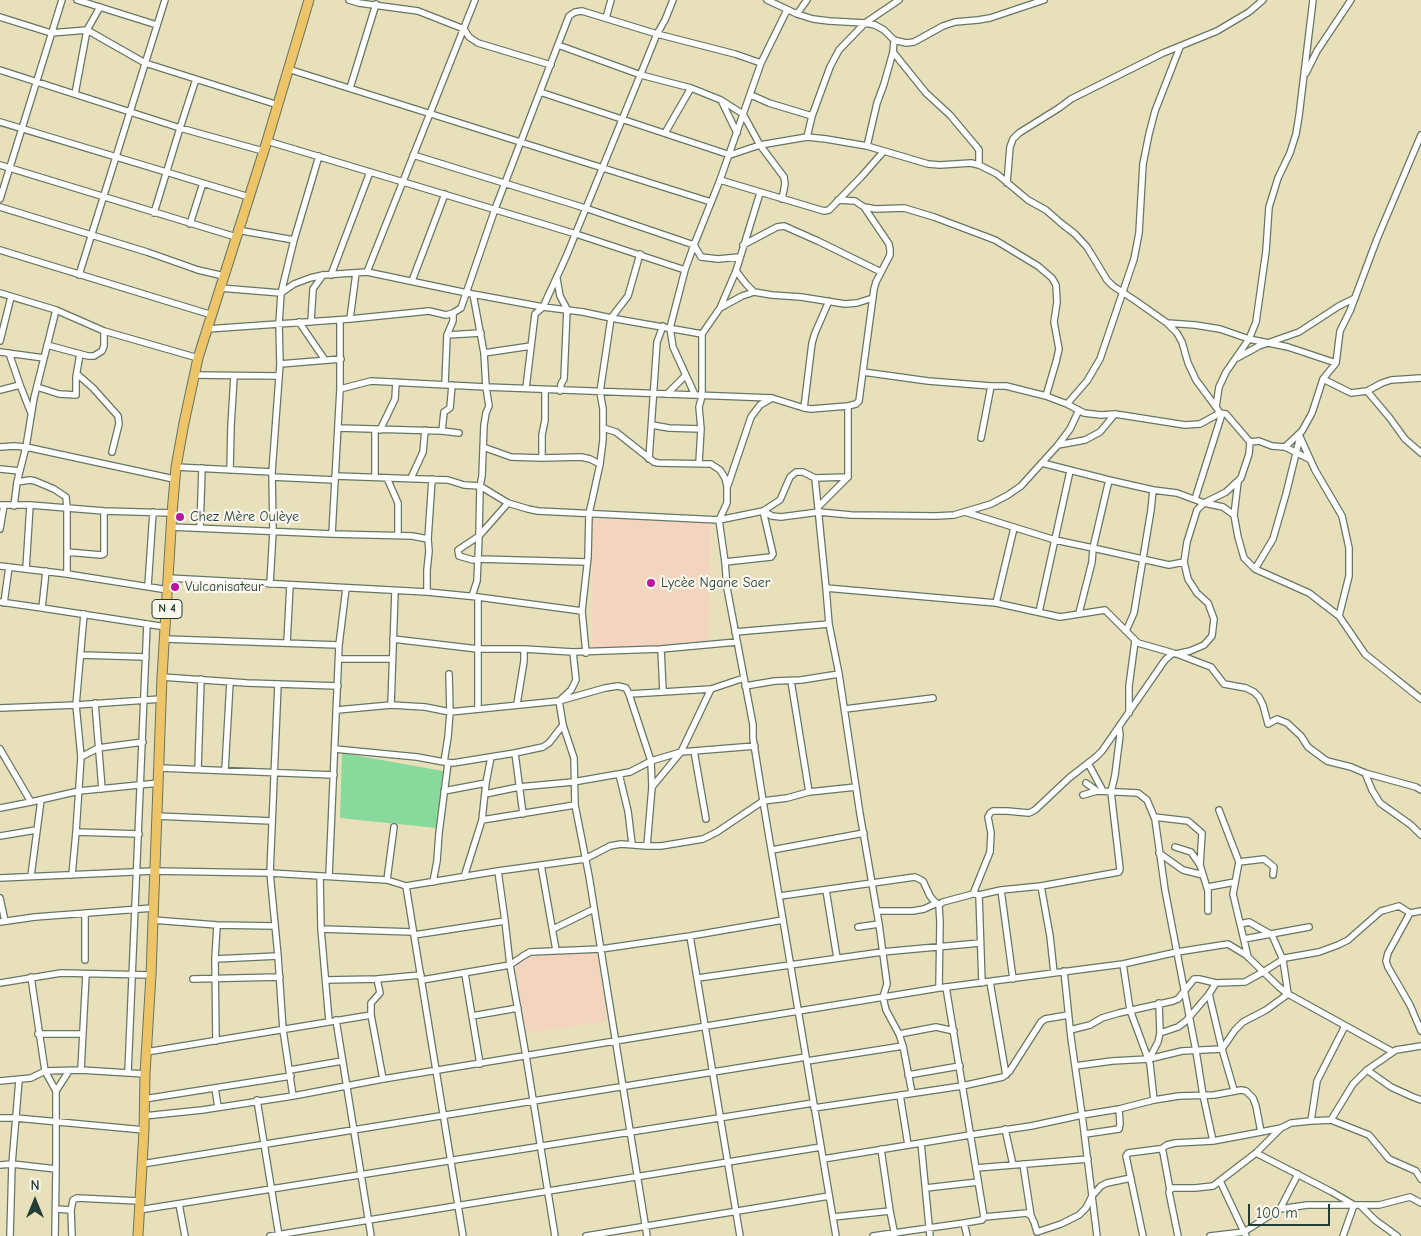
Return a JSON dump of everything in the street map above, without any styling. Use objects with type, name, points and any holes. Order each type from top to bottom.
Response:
[{"type":"main road","name":"N 4","points":[[138,1236],[151,974],[162,677],[174,479],[198,358],[310,0]]},
{"type":"street","points":[[0,199],[62,0]]},
{"type":"street","points":[[77,0],[157,25]]},
{"type":"street","points":[[79,275],[165,0]]},
{"type":"street","points":[[349,0],[418,11],[464,29],[478,43],[551,65]]},
{"type":"street","points":[[366,272],[475,0]]},
{"type":"street","points":[[606,18],[611,0]]},
{"type":"street","points":[[526,388],[535,314],[543,307],[576,234],[622,118],[673,0]]},
{"type":"street","points":[[767,0],[797,14],[830,21],[875,25],[884,30],[894,40],[906,43],[914,42],[954,22],[990,18],[1044,0]]},
{"type":"street","points":[[797,14],[807,0]]},
{"type":"street","points":[[807,137],[812,116],[834,58],[839,50],[865,23],[899,0]]},
{"type":"street","points":[[1007,183],[1010,147],[1013,139],[1019,133],[1071,99],[1163,53],[1217,31],[1249,12],[1263,0]]},
{"type":"street","points":[[1195,499],[1211,445],[1220,423],[1218,410],[1219,387],[1226,372],[1249,339],[1258,313],[1270,207],[1278,178],[1290,153],[1296,134],[1312,0]]},
{"type":"street","points":[[1304,76],[1317,51],[1351,0]]},
{"type":"street","points":[[350,88],[376,4]]},
{"type":"street","points":[[76,94],[87,30],[100,7]]},
{"type":"street","points":[[649,459],[657,342],[666,327],[694,245],[730,155],[761,64],[787,10]]},
{"type":"street","points":[[207,329],[340,320],[429,311],[446,316],[461,308],[470,293],[495,209],[569,16],[575,12],[582,11],[657,34],[735,54],[761,64]]},
{"type":"street","points":[[0,17],[51,33],[87,30],[145,63],[278,105]]},
{"type":"street","points":[[867,146],[877,103],[893,52],[894,40]]},
{"type":"street","points":[[558,45],[640,75],[691,88],[721,100],[743,114],[760,145],[784,177],[785,184],[782,199]]},
{"type":"street","points":[[1067,404],[1087,381],[1100,359],[1124,292],[1134,260],[1139,233],[1143,164],[1149,134],[1155,111],[1180,46]]},
{"type":"street","points":[[893,52],[926,93],[950,115],[979,150],[979,165]]},
{"type":"street","points":[[288,69],[711,202]]},
{"type":"street","points":[[0,70],[180,128],[264,151]]},
{"type":"street","points":[[154,213],[196,79]]},
{"type":"street","points":[[665,133],[691,88]]},
{"type":"street","points":[[540,92],[730,155],[760,145],[807,137],[826,138],[867,146],[928,164],[971,163],[979,165],[997,174],[1028,200],[1046,210],[1076,234],[1113,286],[1167,323],[1177,333],[1196,380],[1218,410],[1226,414],[1250,442],[1249,454],[1241,478],[1226,492],[1204,503],[1197,510],[1187,542],[1184,562],[1188,579],[1197,593],[1208,603],[1214,619],[1212,636],[1204,646],[1175,654],[1165,660],[1102,751],[1035,810],[1029,813],[993,811],[988,817],[991,832],[990,852],[976,894],[982,983]]},
{"type":"street","points":[[750,95],[812,116]]},
{"type":"street","points":[[721,100],[737,133]]},
{"type":"street","points":[[0,122],[249,197]]},
{"type":"street","points":[[1255,569],[1273,539],[1301,434],[1312,413],[1323,379],[1336,363],[1340,331],[1421,135]]},
{"type":"street","points":[[267,141],[495,209],[685,270]]},
{"type":"street","points":[[720,180],[824,212],[829,210],[883,152]]},
{"type":"street","points":[[413,155],[585,208],[694,245],[701,258]]},
{"type":"street","points":[[270,584],[273,531],[272,475],[280,364],[279,324],[281,293],[294,240],[319,156]]},
{"type":"street","points":[[0,165],[190,224],[237,234],[294,240]]},
{"type":"street","points":[[331,274],[370,172]]},
{"type":"street","points":[[190,224],[203,183]]},
{"type":"street","points":[[699,463],[702,334],[720,308],[736,271],[760,193]]},
{"type":"street","points":[[412,281],[445,194]]},
{"type":"street","points":[[340,389],[371,381],[545,390],[772,398],[811,409],[856,404],[859,401],[876,282],[890,255],[889,244],[864,207],[855,201],[838,200]]},
{"type":"street","points":[[0,207],[147,252],[198,270],[224,276]]},
{"type":"street","points":[[864,207],[876,209],[904,208],[995,240],[1038,266],[1052,278],[1056,285],[1058,302],[1054,322],[1059,349],[1046,396]]},
{"type":"street","points":[[743,245],[784,226],[881,272]]},
{"type":"street","points":[[0,250],[212,315]]},
{"type":"street","points":[[586,653],[582,611],[589,514],[600,464],[603,440],[603,409],[600,392],[611,318],[628,296],[640,254]]},
{"type":"street","points":[[688,263],[701,258],[718,260],[739,257]]},
{"type":"street","points":[[736,271],[754,292]]},
{"type":"street","points":[[220,288],[281,293],[294,284],[310,278],[331,274],[366,272],[543,307],[567,309],[702,334]]},
{"type":"street","points":[[350,319],[356,273]]},
{"type":"street","points":[[311,322],[313,289],[323,275]]},
{"type":"street","points":[[556,278],[560,296],[567,309],[564,378],[560,390]]},
{"type":"street","points":[[720,308],[754,292],[845,304],[857,304],[873,298]]},
{"type":"street","points":[[0,293],[56,310],[104,331],[198,358]]},
{"type":"street","points":[[470,293],[484,353],[489,406],[484,425],[475,596],[478,649],[478,708]]},
{"type":"street","points":[[0,341],[11,297]]},
{"type":"street","points":[[1235,359],[1268,342],[1299,332],[1355,298]]},
{"type":"street","points":[[804,408],[814,333],[829,301]]},
{"type":"street","points":[[14,506],[31,414],[56,310]]},
{"type":"street","points":[[442,431],[444,412],[450,408],[447,335],[453,321],[453,313]]},
{"type":"street","points":[[332,534],[340,389],[340,320]]},
{"type":"street","points":[[299,322],[325,360]]},
{"type":"street","points":[[1167,323],[1210,327],[1249,339],[1294,349],[1336,363]]},
{"type":"street","points":[[666,327],[685,376],[695,395]]},
{"type":"street","points":[[47,345],[94,356],[104,346],[104,331]]},
{"type":"street","points":[[447,335],[480,332]]},
{"type":"street","points":[[484,353],[531,346]]},
{"type":"street","points":[[0,352],[44,358]]},
{"type":"street","points":[[9,353],[31,414]]},
{"type":"street","points":[[37,387],[59,394],[76,395],[80,354]]},
{"type":"street","points":[[280,364],[341,359]]},
{"type":"street","points":[[863,372],[928,381],[1011,387],[1046,396],[1090,414],[1136,416],[1155,421],[1200,424],[1218,410]]},
{"type":"street","points":[[77,374],[93,388],[118,416],[119,424],[112,452]]},
{"type":"street","points":[[194,375],[279,376]]},
{"type":"street","points":[[230,470],[234,376]]},
{"type":"street","points":[[667,394],[685,376]]},
{"type":"street","points":[[1323,379],[1351,393],[1367,391],[1391,380],[1421,378]]},
{"type":"street","points":[[375,477],[378,430],[395,399],[396,382]]},
{"type":"street","points":[[0,390],[20,385]]},
{"type":"street","points":[[981,438],[991,386]]},
{"type":"street","points":[[542,458],[545,390]]},
{"type":"street","points":[[1367,391],[1390,417],[1405,439],[1421,454]]},
{"type":"street","points":[[772,398],[760,405],[751,418],[728,486],[728,503],[719,520],[727,588],[753,725],[763,800],[836,1236]]},
{"type":"street","points":[[819,510],[848,478],[848,406]]},
{"type":"street","points":[[762,511],[772,516],[781,517],[819,510],[851,515],[936,516],[954,515],[991,504],[1020,486],[1042,463],[1070,428],[1079,410]]},
{"type":"street","points":[[1058,445],[1085,440],[1093,436],[1100,432],[1116,414]]},
{"type":"street","points":[[652,425],[669,428],[701,429]]},
{"type":"street","points":[[338,428],[425,430],[459,433]]},
{"type":"street","points":[[603,428],[616,432],[649,459],[658,463],[711,464],[720,470],[728,486]]},
{"type":"street","points":[[411,478],[423,452],[425,430]]},
{"type":"street","points":[[1285,447],[1301,434]]},
{"type":"street","points":[[1301,434],[1308,459],[1342,516],[1349,548],[1349,576],[1339,616]]},
{"type":"street","points":[[1250,442],[1259,441],[1272,446],[1285,447],[1308,459]]},
{"type":"street","points":[[483,446],[511,457],[580,457],[600,464]]},
{"type":"street","points":[[0,447],[26,447],[174,479]]},
{"type":"street","points":[[1042,463],[1153,490],[1177,493],[1204,503],[1223,507],[1234,515]]},
{"type":"street","points":[[176,467],[272,475],[448,480],[464,485],[480,486],[508,502],[528,510],[719,520],[762,511],[780,500],[790,477],[796,472],[803,472],[815,478],[848,478]]},
{"type":"street","points":[[200,528],[202,468]]},
{"type":"street","points":[[0,469],[20,470]]},
{"type":"street","points":[[1039,612],[1070,471]]},
{"type":"street","points":[[387,478],[398,502],[398,536]]},
{"type":"street","points":[[815,478],[829,624],[845,709],[887,984],[883,997],[886,1010],[900,1034],[912,1093]]},
{"type":"street","points":[[427,592],[432,479]]},
{"type":"street","points":[[17,482],[32,480],[54,489],[66,497],[66,574]]},
{"type":"street","points":[[1079,613],[1109,480]]},
{"type":"street","points":[[1238,481],[1234,515],[1244,558],[1255,569],[1309,593],[1339,616],[1365,654],[1421,699]]},
{"type":"street","points":[[1126,631],[1134,613],[1152,510],[1153,490]]},
{"type":"street","points":[[508,502],[479,536],[458,550],[459,556],[473,560],[587,562]]},
{"type":"street","points":[[0,528],[2,505],[172,513]]},
{"type":"street","points":[[26,569],[30,506]]},
{"type":"street","points":[[67,552],[104,554],[104,511]]},
{"type":"street","points":[[725,562],[771,557],[773,554],[762,511]]},
{"type":"street","points":[[148,586],[153,512]]},
{"type":"street","points":[[965,512],[1055,540],[1169,566],[1184,562]]},
{"type":"street","points":[[171,527],[412,536],[428,539]]},
{"type":"street","points":[[996,604],[1014,528]]},
{"type":"street","points":[[0,566],[46,571],[168,590]]},
{"type":"street","points":[[10,568],[2,603],[166,627]]},
{"type":"street","points":[[42,608],[46,571]]},
{"type":"street","points":[[168,578],[427,592],[475,596],[582,611]]},
{"type":"street","points":[[287,644],[290,585]]},
{"type":"street","points":[[329,876],[339,659],[346,588]]},
{"type":"street","points":[[826,588],[996,604],[1060,616],[1105,610],[1135,641],[1142,645],[1211,667],[1224,684],[1246,688],[1254,692],[1263,705],[1268,724],[1277,719],[1287,723],[1301,736],[1308,747],[1327,761],[1408,784],[1421,790]]},
{"type":"street","points":[[391,705],[395,591]]},
{"type":"street","points":[[72,875],[81,757],[76,705],[84,614]]},
{"type":"street","points":[[128,1073],[147,624]]},
{"type":"street","points":[[735,632],[829,624]]},
{"type":"street","points":[[165,639],[340,646]]},
{"type":"street","points":[[393,639],[478,649],[524,649],[586,653],[662,649],[737,642]]},
{"type":"street","points":[[1129,713],[1129,686],[1135,641]]},
{"type":"street","points":[[517,704],[524,661],[524,649]]},
{"type":"street","points":[[662,649],[663,692]]},
{"type":"street","points":[[559,700],[571,690],[576,680],[573,652]]},
{"type":"street","points":[[81,654],[146,658]]},
{"type":"street","points":[[339,659],[392,660]]},
{"type":"street","points":[[433,882],[444,791],[450,712],[449,674]]},
{"type":"street","points":[[745,686],[839,674]]},
{"type":"street","points":[[162,677],[230,682],[338,686]]},
{"type":"street","points":[[629,694],[711,689],[744,678]]},
{"type":"street","points":[[198,770],[201,680]]},
{"type":"street","points":[[791,681],[809,792]]},
{"type":"street","points":[[225,770],[230,682]]},
{"type":"street","points":[[278,684],[270,873],[283,1030],[292,1096]]},
{"type":"street","points":[[337,710],[391,705],[425,707],[450,712],[559,700],[618,686],[626,688],[651,761],[652,787],[646,846]]},
{"type":"street","points":[[652,787],[681,752],[711,689]]},
{"type":"street","points":[[845,709],[933,698]]},
{"type":"street","points":[[0,708],[161,699]]},
{"type":"street","points":[[559,700],[563,724],[574,758],[575,805],[601,949],[647,1236]]},
{"type":"street","points":[[95,703],[102,789]]},
{"type":"street","points":[[335,749],[418,757],[453,764],[543,747],[549,743],[563,724]]},
{"type":"street","points":[[877,911],[913,911],[976,894],[1041,886],[1119,872],[1111,792],[1116,775],[1119,728]]},
{"type":"street","points":[[81,757],[98,748],[142,742]]},
{"type":"street","points":[[485,794],[519,787],[574,782],[630,772],[651,761],[681,752],[755,746]]},
{"type":"street","points":[[0,748],[31,802]]},
{"type":"street","points":[[694,751],[706,819]]},
{"type":"street","points":[[515,753],[523,814]]},
{"type":"street","points":[[464,877],[482,820],[491,757]]},
{"type":"street","points":[[1088,763],[1100,791]]},
{"type":"street","points":[[159,768],[334,775]]},
{"type":"street","points":[[1364,773],[1380,802],[1411,825],[1421,835]]},
{"type":"street","points":[[619,774],[628,811],[632,844]]},
{"type":"street","points":[[0,808],[79,791],[159,782]]},
{"type":"street","points":[[444,791],[486,783]]},
{"type":"street","points":[[1086,783],[1100,791]]},
{"type":"street","points":[[0,878],[154,871],[270,873],[387,880],[406,886],[585,859],[610,846],[632,844],[661,846],[703,839],[763,800],[787,798],[809,792],[856,787]]},
{"type":"street","points":[[1083,795],[1100,791],[1138,793],[1147,800],[1154,816],[1165,890],[1212,1141]]},
{"type":"street","points":[[31,876],[41,800]]},
{"type":"street","points":[[482,820],[575,805]]},
{"type":"street","points":[[1219,810],[1239,862],[1233,894],[1248,957]]},
{"type":"street","points":[[156,816],[272,821]]},
{"type":"street","points":[[1154,816],[1188,821],[1202,833],[1200,865]]},
{"type":"street","points":[[387,880],[394,827]]},
{"type":"street","points":[[0,836],[36,830]]},
{"type":"street","points":[[76,832],[139,834]]},
{"type":"street","points":[[772,850],[864,833]]},
{"type":"street","points":[[1175,847],[1191,852],[1200,865],[1208,891],[1208,911]]},
{"type":"street","points":[[1160,853],[1183,870],[1203,875]]},
{"type":"street","points":[[1239,862],[1264,859],[1274,867],[1273,875]]},
{"type":"street","points":[[541,865],[556,950]]},
{"type":"street","points":[[498,871],[510,965],[555,1236]]},
{"type":"street","points":[[320,876],[321,930],[326,980],[342,1061],[371,1236]]},
{"type":"street","points":[[780,896],[910,877],[919,878],[923,881],[930,896],[938,904],[940,922],[939,988]]},
{"type":"street","points":[[1208,891],[1208,887],[1235,882]]},
{"type":"street","points":[[406,886],[463,1236]]},
{"type":"street","points":[[1041,886],[1049,928],[1054,973]]},
{"type":"street","points":[[826,890],[836,958]]},
{"type":"street","points":[[1001,890],[1014,979]]},
{"type":"street","points":[[0,898],[3,922],[35,917],[153,908]]},
{"type":"street","points":[[1070,1030],[1090,1025],[1102,1018],[1178,999],[1194,979],[1216,983],[1245,982],[1283,960],[1319,952],[1348,940],[1385,910],[1399,906],[1410,912],[1421,911]]},
{"type":"street","points":[[553,928],[594,909]]},
{"type":"street","points":[[1410,912],[1388,953],[1386,961],[1410,1005],[1421,1031]]},
{"type":"street","points":[[85,960],[86,913]]},
{"type":"street","points":[[153,920],[217,925],[275,926]]},
{"type":"street","points":[[326,980],[421,978],[465,974],[510,965],[530,952],[601,949],[783,920]]},
{"type":"street","points":[[321,930],[414,934],[505,921]]},
{"type":"street","points":[[1240,924],[1249,922],[1272,935],[1283,960],[1288,994]]},
{"type":"street","points":[[858,927],[879,924]]},
{"type":"street","points":[[216,1041],[215,959],[217,925]]},
{"type":"street","points":[[1244,939],[1309,927]]},
{"type":"street","points":[[690,936],[740,1236]]},
{"type":"street","points":[[698,978],[882,952],[980,943]]},
{"type":"street","points":[[144,1116],[292,1096],[883,997],[1123,964],[1177,952],[1228,944],[1248,957],[1288,994],[1393,1052]]},
{"type":"street","points":[[215,959],[278,956]]},
{"type":"street","points":[[1123,964],[1130,1010],[1149,1059],[1154,1100]]},
{"type":"street","points":[[1064,971],[1097,1236]]},
{"type":"street","points":[[0,983],[61,974],[151,974]]},
{"type":"street","points":[[81,1070],[86,974]]},
{"type":"street","points":[[465,974],[480,1064]]},
{"type":"street","points":[[31,977],[45,1071],[56,1090],[56,1236]]},
{"type":"street","points":[[193,979],[280,977]]},
{"type":"street","points":[[378,979],[380,993],[371,1003],[370,1015],[383,1080]]},
{"type":"street","points":[[990,982],[1006,1075]]},
{"type":"street","points":[[1160,1033],[1178,1027],[1209,994],[1216,983]]},
{"type":"street","points":[[946,987],[984,1217]]},
{"type":"street","points":[[1209,994],[1234,1090]]},
{"type":"street","points":[[1222,1049],[1243,1022],[1266,1010],[1288,994]]},
{"type":"street","points":[[1149,1059],[1158,1042],[1160,1033],[1158,1003]]},
{"type":"street","points":[[472,1016],[518,1008]]},
{"type":"street","points":[[146,1052],[370,1015]]},
{"type":"street","points":[[72,1236],[71,1210],[73,1200],[77,1198],[139,1206],[179,1204],[721,1118],[900,1095],[996,1079],[1009,1072],[1041,1022],[1045,1019],[1068,1015]]},
{"type":"street","points":[[1311,1121],[1317,1081],[1345,1026]]},
{"type":"street","points":[[900,1034],[936,1027],[954,1031]]},
{"type":"street","points":[[38,1034],[82,1034]]},
{"type":"street","points":[[142,1164],[714,1072],[903,1046]]},
{"type":"street","points":[[1331,1120],[1353,1084],[1367,1070],[1393,1052],[1421,1046]]},
{"type":"street","points":[[1075,1066],[1149,1059],[1182,1051],[1222,1049]]},
{"type":"street","points":[[144,1099],[215,1088],[342,1061]]},
{"type":"street","points":[[908,1075],[960,1066]]},
{"type":"street","points":[[0,1082],[31,1078],[45,1071],[81,1070],[145,1074]]},
{"type":"street","points":[[1367,1070],[1391,1087],[1421,1100]]},
{"type":"street","points":[[56,1090],[70,1071]]},
{"type":"street","points":[[10,1236],[12,1164],[19,1080]]},
{"type":"street","points":[[215,1088],[218,1107]]},
{"type":"street","points":[[823,1159],[1031,1126],[1119,1109],[1154,1100],[1179,1096],[1214,1095],[1234,1090],[1246,1091],[1253,1098],[1261,1132]]},
{"type":"street","points":[[900,1095],[908,1145]]},
{"type":"street","points":[[257,1100],[279,1235]]},
{"type":"street","points":[[1085,1134],[1119,1129],[1119,1109]]},
{"type":"street","points":[[0,1118],[144,1130]]},
{"type":"street","points":[[1143,1236],[1126,1156],[1127,1154],[1161,1149],[1175,1143],[1212,1141],[1281,1128],[1291,1123],[1331,1120],[1369,1135],[1389,1159],[1416,1171],[1421,1179]]},
{"type":"street","points":[[1170,1190],[1173,1188],[1213,1186],[1256,1152],[1281,1128]]},
{"type":"street","points":[[1004,1129],[1013,1165]]},
{"type":"street","points":[[921,1143],[930,1236]]},
{"type":"street","points":[[270,1236],[821,1148]]},
{"type":"street","points":[[881,1149],[895,1234]]},
{"type":"street","points":[[1161,1149],[1178,1236]]},
{"type":"street","points":[[1256,1152],[1358,1205],[1397,1236]]},
{"type":"street","points":[[976,1168],[1088,1159]]},
{"type":"street","points":[[0,1165],[12,1164],[56,1169]]},
{"type":"street","points":[[1023,1164],[1031,1216],[1037,1234],[1079,1215],[1101,1186],[1131,1178]]},
{"type":"street","points":[[1280,1209],[1298,1174]]},
{"type":"street","points":[[1220,1180],[1245,1234]]},
{"type":"street","points":[[926,1188],[978,1182]]},
{"type":"street","points":[[586,1236],[829,1196]]},
{"type":"street","points":[[1210,1236],[1245,1234],[1280,1209],[1307,1205],[1372,1206],[1388,1204],[1412,1197],[1421,1203]]},
{"type":"street","points":[[179,1204],[185,1236]]},
{"type":"street","points":[[1343,1236],[1358,1205]]},
{"type":"street","points":[[56,1209],[71,1210]]},
{"type":"street","points":[[833,1217],[890,1211]]},
{"type":"street","points":[[873,1236],[982,1220],[984,1217],[1022,1213],[1027,1213],[1031,1216]]},
{"type":"street","points":[[964,1223],[967,1236]]},
{"type":"shaded area","name":"Lycèe Ngane Saer","points":[[592,519],[711,522],[708,644],[592,651]]},
{"type":"shaded area","points":[[597,953],[607,1021],[526,1033],[514,957]]},
{"type":"green space","points":[[342,753],[443,771],[436,828],[340,818]]},
{"type":"place","name":"Chez Mère Oulèye","points":[[180,517]]},
{"type":"place","name":"Lycèe Ngane Saer","points":[[651,583]]},
{"type":"place","name":"Vulcanisateur","points":[[175,587]]}]
